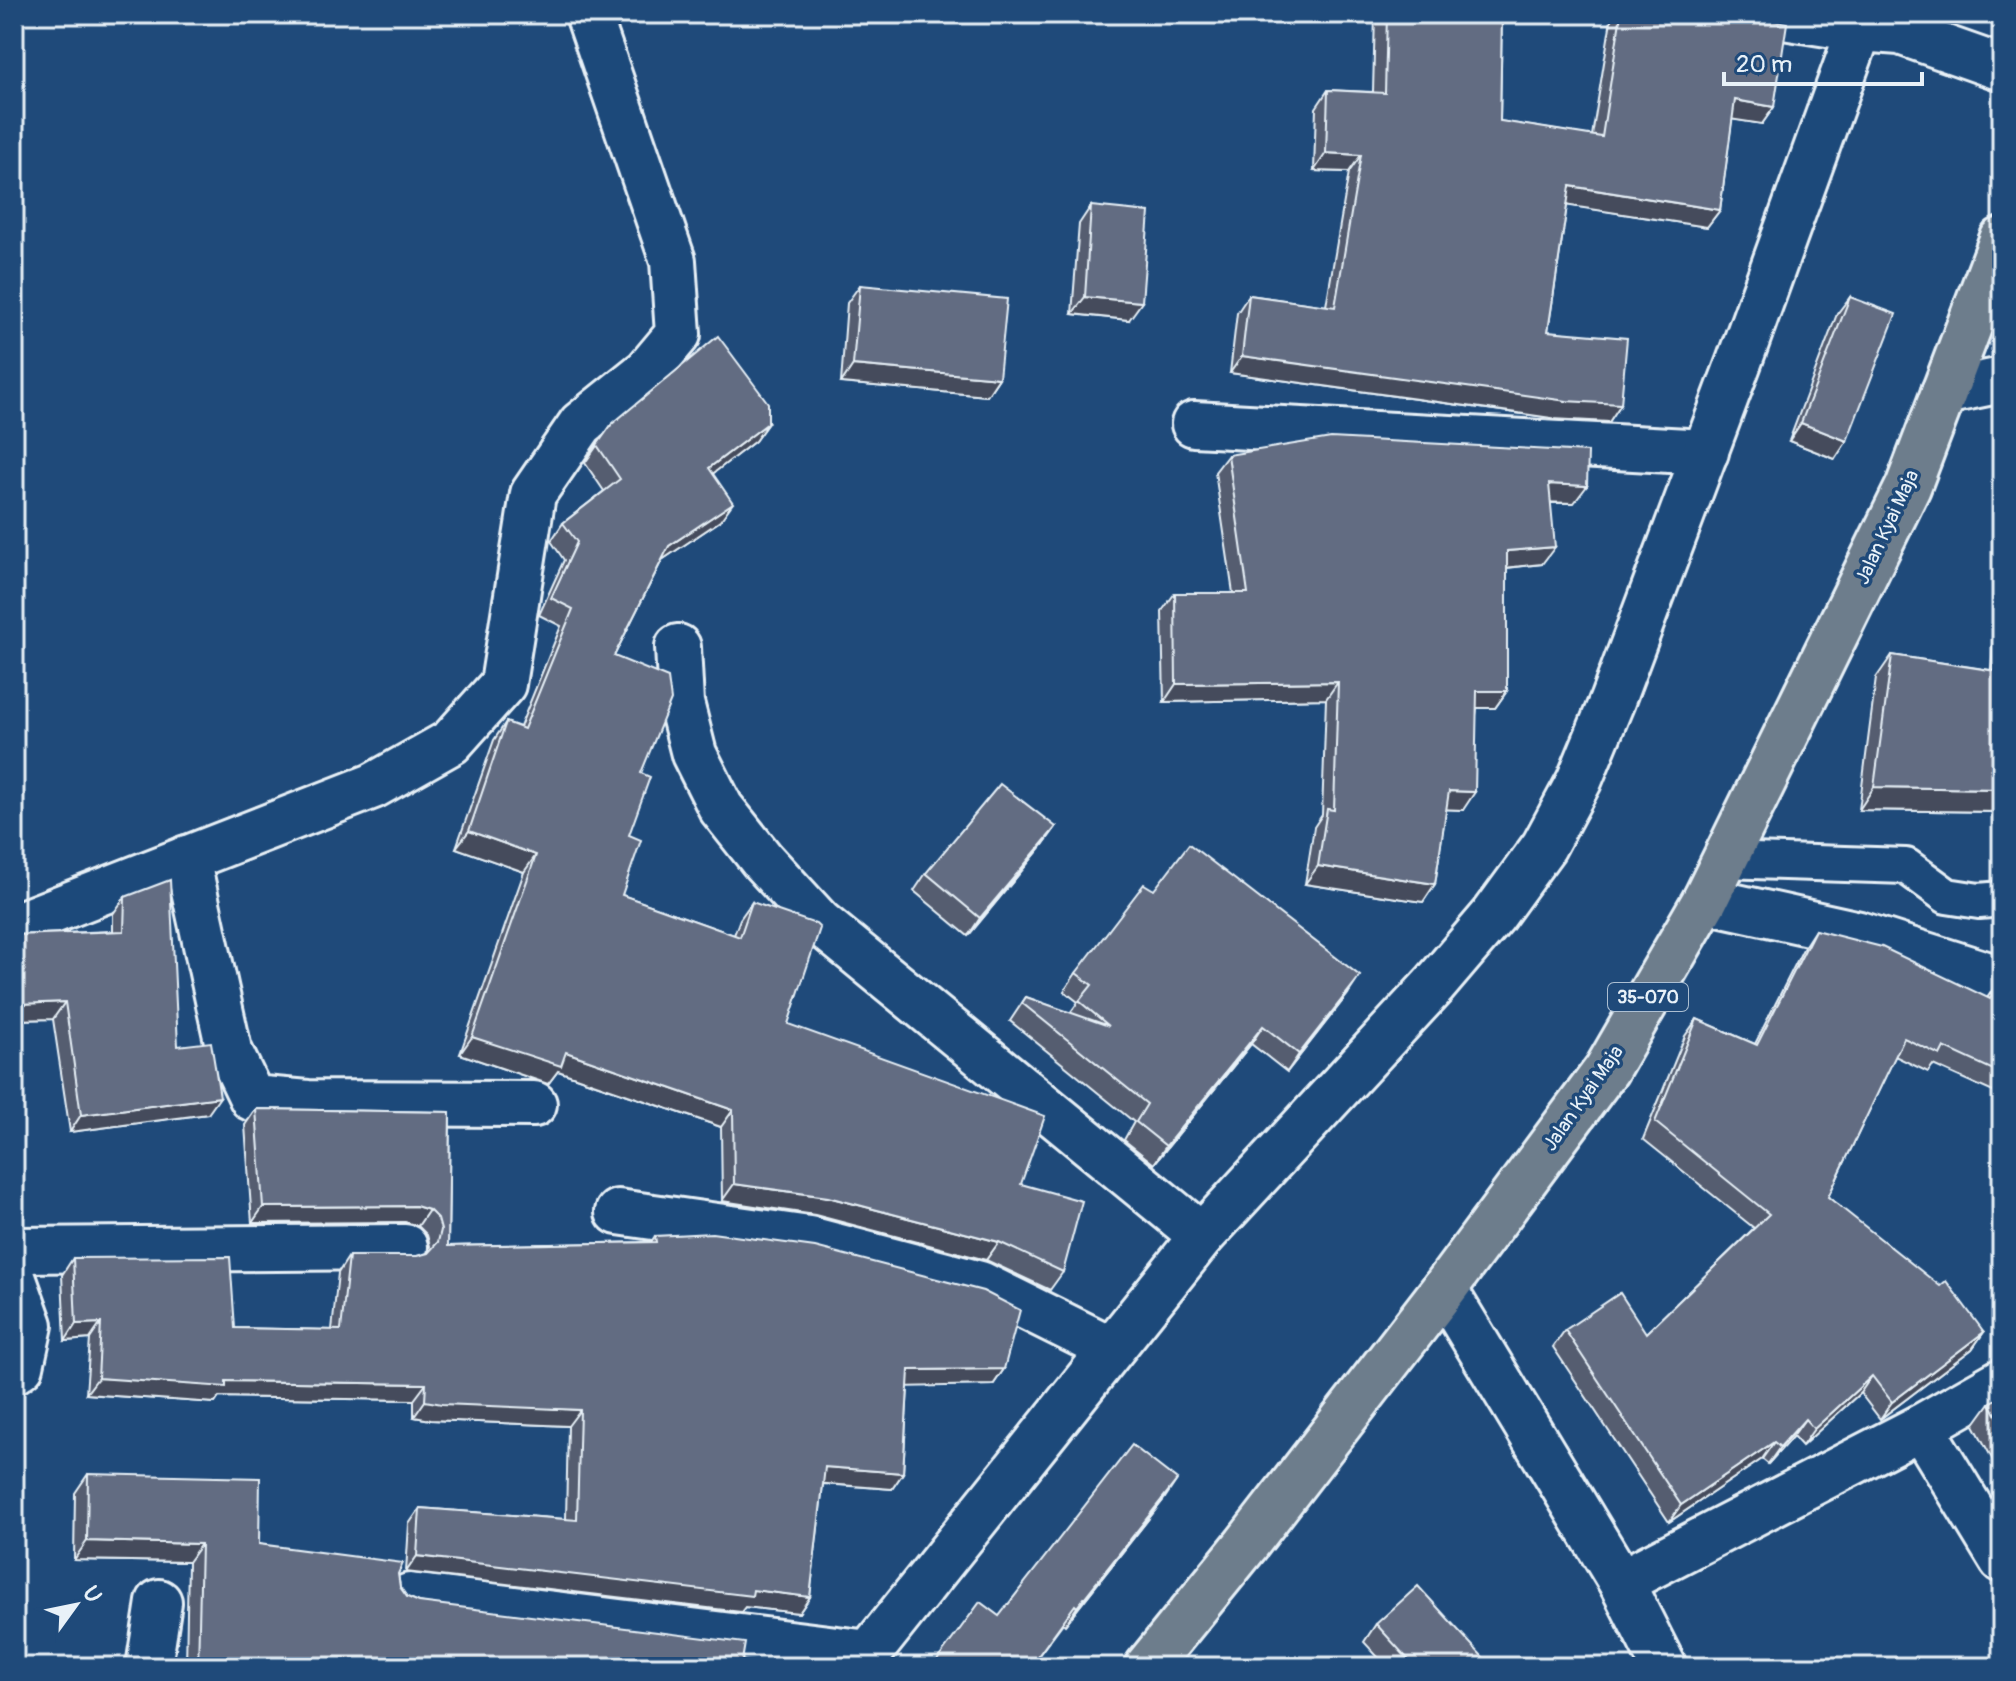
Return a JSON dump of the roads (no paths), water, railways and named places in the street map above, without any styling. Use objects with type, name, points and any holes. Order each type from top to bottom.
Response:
[{"type":"main road","name":"Jalan Kyai Maja","points":[[1147,1667],[1246,1545],[1444,1289],[1607,1069],[1705,900],[1908,487],[2002,240]]},
{"type":"street","points":[[14,926],[373,786],[451,742],[503,684],[533,494],[581,424],[647,371],[678,334],[673,261],[588,14]]},
{"type":"street","points":[[1765,14],[1874,25],[2002,68]]},
{"type":"street","points":[[410,1596],[864,1660],[1202,1236],[1435,984],[1493,916],[1544,846],[1590,755],[1874,25]]},
{"type":"street","points":[[1944,392],[2002,380]]},
{"type":"street","points":[[1194,424],[1706,452]]},
{"type":"street","points":[[678,647],[681,703],[694,754],[721,808],[763,861],[819,922],[1202,1236]]},
{"type":"street","points":[[187,858],[229,1050],[252,1098],[308,1103],[534,1104]]},
{"type":"street","points":[[1705,900],[1859,934],[2002,979]]},
{"type":"street","points":[[618,1212],[809,1239],[980,1284],[1111,1349]]},
{"type":"street","points":[[14,1250],[405,1247]]},
{"type":"street","points":[[14,1280],[30,1325],[21,1366],[14,1371]]},
{"type":"street","points":[[1444,1289],[1621,1582],[1664,1667]]},
{"type":"street","points":[[1621,1582],[1921,1427],[2002,1381]]},
{"type":"street","points":[[1921,1427],[2002,1560]]},
{"type":"street","points":[[149,1667],[159,1602]]},
{"type":"lane","points":[[1724,860],[1906,866],[1947,896],[1979,901],[2002,899]]}]
